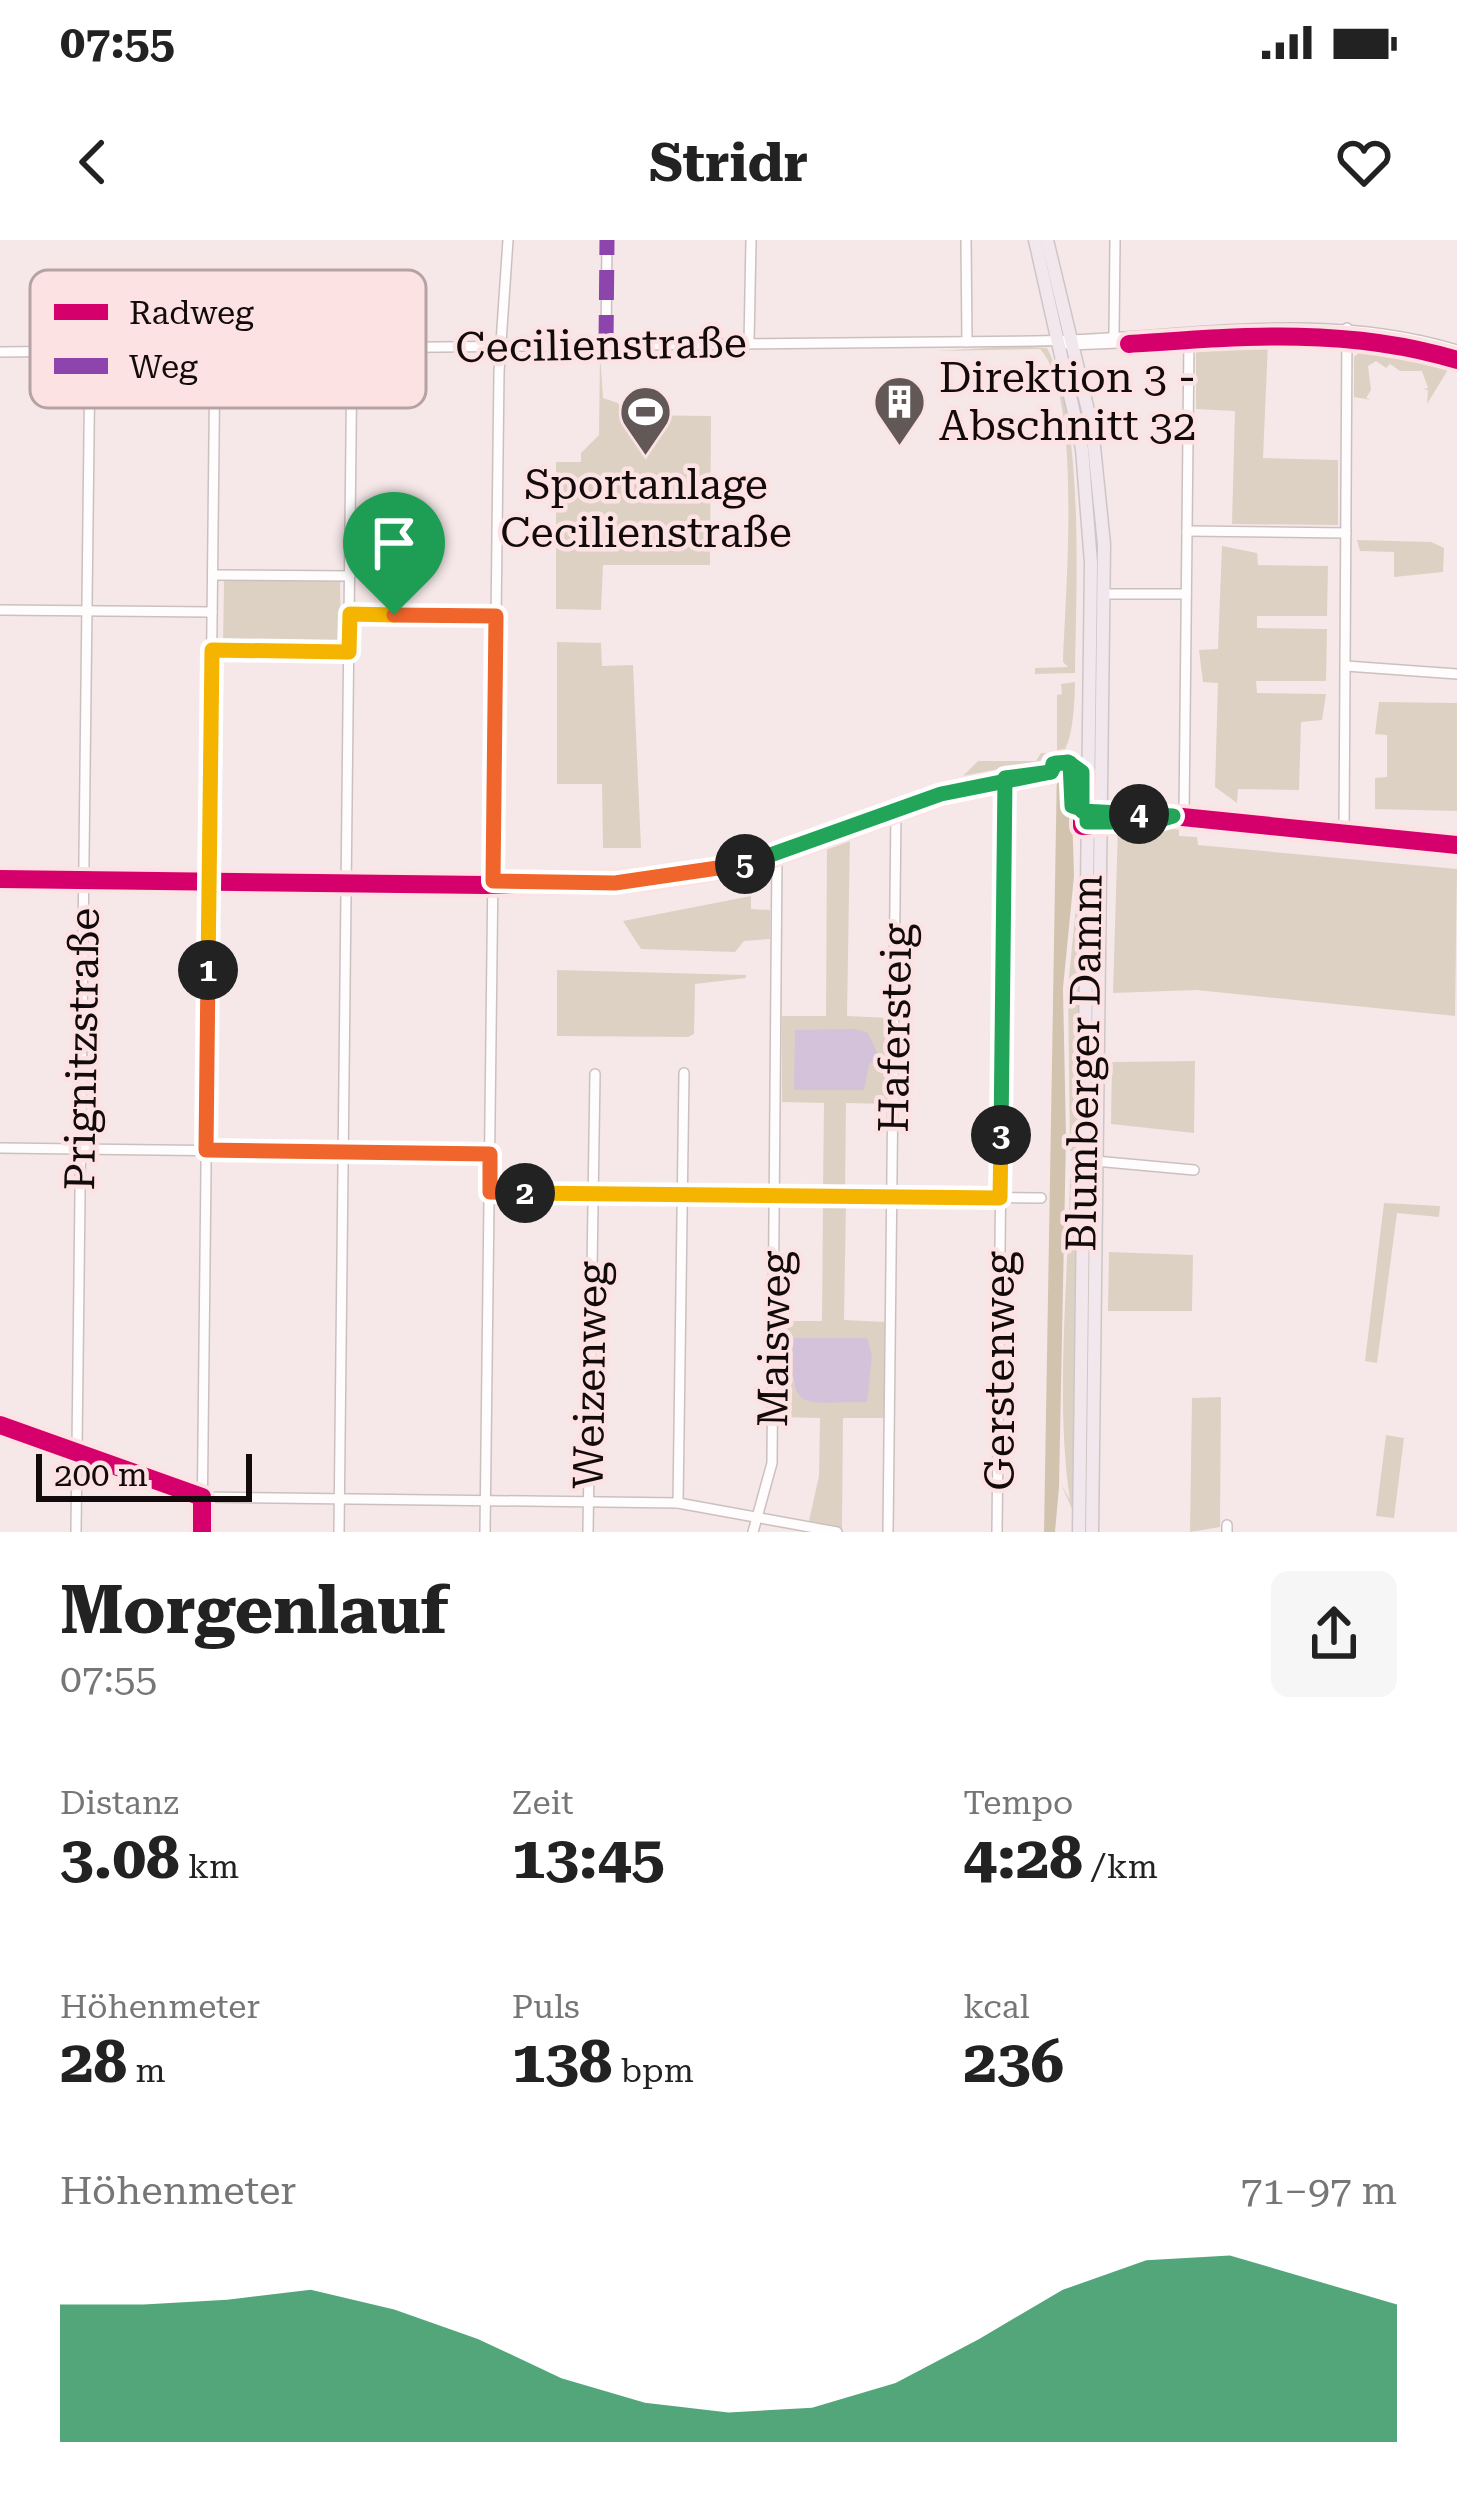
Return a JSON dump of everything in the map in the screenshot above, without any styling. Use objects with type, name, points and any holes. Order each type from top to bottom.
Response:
[{"type":"main road","name":"Blumberger Damm","points":[[1035,240],[1068,342],[1088,506],[1094,818],[1092,1532]]},
{"type":"main road","name":"Blumberger Damm","points":[[1048,240],[1099,480],[1104,594],[1094,818]]},
{"type":"main road","name":"Blumberger Damm","points":[[1079,1532],[1090,1161]]},
{"type":"street","points":[[485,1532],[500,345],[508,240]]},
{"type":"street","points":[[606,345],[607,240]]},
{"type":"street","points":[[749,344],[751,240]]},
{"type":"street","points":[[966,240],[967,342]]},
{"type":"street","points":[[1114,335],[1115,240]]},
{"type":"street","name":"Cecilienstraße","points":[[1068,342],[1257,326],[1347,333],[1457,350]]},
{"type":"street","points":[[1344,834],[1347,333]]},
{"type":"street","name":"Cecilienstraße","points":[[426,346],[1068,342],[1347,333],[1457,360]]},
{"type":"street","points":[[1178,817],[1190,340]]},
{"type":"street","name":"Cecilienstraße","points":[[0,352],[30,352]]},
{"type":"street","name":"Prignitzstraße","points":[[76,1532],[89,408]]},
{"type":"street","points":[[202,1532],[214,408]]},
{"type":"street","points":[[338,1532],[351,408]]},
{"type":"street","points":[[1187,531],[1346,533]]},
{"type":"street","points":[[213,575],[350,576]]},
{"type":"street","points":[[1104,594],[1186,594]]},
{"type":"street","points":[[0,610],[212,612]]},
{"type":"street","points":[[350,614],[496,616]]},
{"type":"street","points":[[212,650],[349,652]]},
{"type":"street","points":[[1346,666],[1457,674]]},
{"type":"street","points":[[0,879],[347,884],[656,880],[777,855],[1005,778],[1051,772]]},
{"type":"street","name":"Gerstenweg","points":[[997,1532],[1005,778]]},
{"type":"street","name":"Hafersteig","points":[[888,1532],[896,812]]},
{"type":"street","points":[[1094,818],[1153,822],[1178,817],[1457,845]]},
{"type":"street","name":"Maisweg","points":[[753,1532],[772,1463],[777,855]]},
{"type":"street","points":[[678,1503],[684,1073]]},
{"type":"street","name":"Weizenweg","points":[[589,1532],[595,1074]]},
{"type":"street","points":[[0,1148],[490,1154]]},
{"type":"street","points":[[1090,1161],[1194,1171]]},
{"type":"street","points":[[490,1192],[1042,1198]]},
{"type":"street","points":[[0,1425],[202,1497],[678,1503],[837,1532]]},
{"type":"shaded area","points":[[1268,342],[1263,458],[1338,460],[1338,525],[1232,524],[1235,411],[1196,409],[1196,349]]},
{"type":"shaded area","points":[[1047,348],[1068,418],[1076,506],[1075,673],[1035,674],[1035,668],[1068,667],[1063,662],[1067,451],[1053,373],[1040,349],[937,351]]},
{"type":"shaded area","points":[[1363,349],[1449,368],[1427,404],[1422,371],[1400,371],[1390,364],[1386,368],[1376,361],[1368,366],[1371,390],[1366,398],[1371,400],[1354,397],[1354,357]]},
{"type":"shaded area","name":"Sportanlage Cecilienstraße","points":[[600,353],[603,398],[618,403],[623,415],[711,416],[710,565],[603,565],[601,610],[556,609],[556,462],[581,462],[581,453],[599,435]]},
{"type":"shaded area","points":[[1357,540],[1431,542],[1444,548],[1443,572],[1394,577],[1394,552],[1360,551]]},
{"type":"shaded area","points":[[1222,546],[1257,553],[1258,565],[1328,566],[1327,616],[1257,616],[1257,628],[1327,629],[1326,681],[1256,681],[1257,693],[1326,694],[1322,720],[1301,722],[1299,790],[1238,789],[1237,803],[1215,787],[1218,683],[1203,682],[1199,650],[1218,649]]},
{"type":"shaded area","points":[[224,580],[340,581],[341,646],[223,645]]},
{"type":"shaded area","points":[[557,642],[601,643],[602,666],[633,665],[641,848],[603,848],[602,784],[557,784]]},
{"type":"shaded area","points":[[1075,682],[1069,739],[1062,755],[1037,771],[963,784],[960,779],[978,761],[1036,761],[1041,753],[1057,753],[1057,695],[1062,694],[1061,684]]},
{"type":"shaded area","points":[[1379,702],[1457,703],[1457,811],[1375,809],[1375,778],[1387,777],[1387,735],[1375,734]]},
{"type":"shaded area","points":[[1057,766],[1067,766],[1071,776],[1074,876],[1063,988],[1066,1137],[1059,1487],[1055,1532],[1044,1532]]},
{"type":"shaded area","points":[[1179,821],[1179,836],[1197,837],[1198,845],[1457,869],[1455,1016],[1196,990],[1113,993],[1118,826]]},
{"type":"shaded area","points":[[850,834],[847,1016],[890,1018],[889,1104],[846,1103],[845,1191],[823,1191],[824,1103],[782,1102],[782,1016],[826,1016],[827,842]]},
{"type":"shaded area","points":[[1079,877],[1079,1151],[1070,1151],[1068,987]]},
{"type":"shaded area","points":[[751,896],[751,909],[770,910],[770,939],[744,941],[735,952],[641,949],[623,921]]},
{"type":"shaded area","points":[[557,970],[746,978],[695,984],[694,1034],[688,1037],[557,1036]]},
{"type":"shaded area","points":[[795,1030],[868,1033],[879,1057],[869,1064],[864,1090],[794,1090]]},
{"type":"shaded area","points":[[1195,1061],[1194,1133],[1111,1124],[1112,1062]]},
{"type":"shaded area","points":[[1070,1178],[1079,1178],[1072,1509],[1061,1484],[1070,1500],[1063,1382]]},
{"type":"shaded area","points":[[823,1201],[846,1201],[844,1320],[886,1322],[885,1418],[843,1418],[842,1528],[809,1521],[819,1476],[820,1418],[778,1417],[779,1321],[822,1321]]},
{"type":"shaded area","points":[[1384,1203],[1440,1206],[1439,1217],[1397,1213],[1377,1363],[1365,1361]]},
{"type":"shaded area","points":[[1109,1252],[1193,1255],[1192,1311],[1108,1311]]},
{"type":"shaded area","points":[[793,1338],[867,1338],[872,1356],[867,1402],[803,1398],[794,1380]]},
{"type":"shaded area","points":[[1221,1397],[1220,1527],[1190,1532],[1192,1398]]},
{"type":"shaded area","points":[[1386,1435],[1404,1438],[1394,1518],[1376,1516]]},
{"type":"marked path","points":[[606,345],[607,240]]},
{"type":"cycle path","points":[[1129,344],[1335,338],[1457,360]]},
{"type":"cycle path","points":[[0,879],[485,885],[656,879],[754,862],[948,792],[1051,772],[1053,764],[1064,762],[1082,773],[1082,826],[1173,816]]},
{"type":"cycle path","points":[[1153,814],[1457,845]]},
{"type":"cycle path","points":[[0,1425],[202,1497],[202,1532]]},
{"type":"place","name":"Direktion 3 - Abschnitt 32","points":[[900,447]]},
{"type":"place","name":"Sportanlage Cecilienstraße","points":[[646,458]]},
{"type":"route","points":[[394,615],[350,614],[349,652],[212,650],[206,1150],[490,1154],[490,1192],[1000,1198],[1005,778],[1051,772],[1053,764],[1068,762],[1070,763],[1075,766],[1082,772],[1082,811],[1108,810],[1173,816],[1153,822],[1087,822],[1087,811],[1082,811],[1077,811],[1072,806],[1072,770],[1070,763],[1068,762],[1064,762],[1053,764],[1051,772],[1031,774],[1005,778],[941,794],[777,855],[714,871],[615,883],[493,881],[496,616],[394,615]]}]
